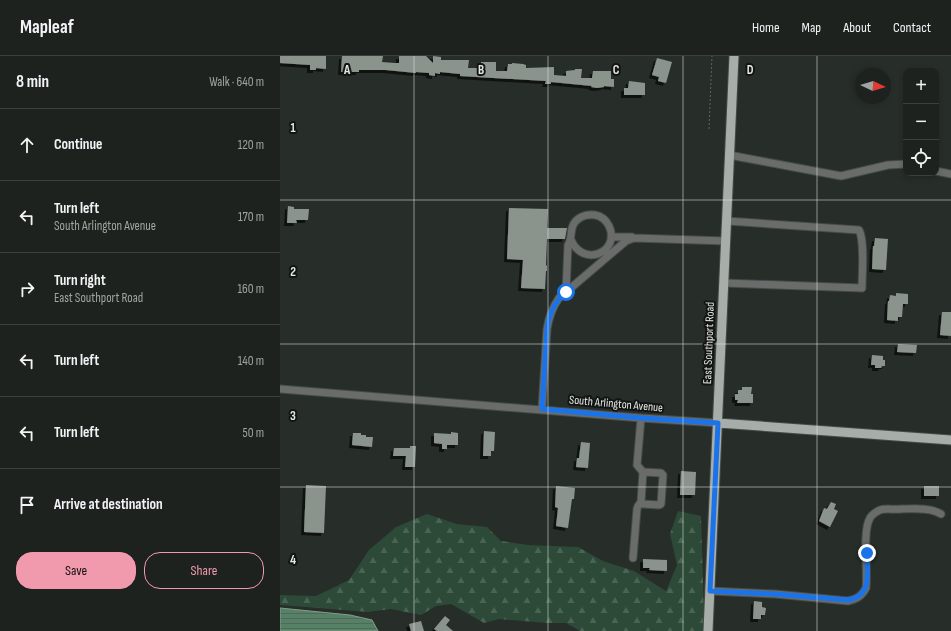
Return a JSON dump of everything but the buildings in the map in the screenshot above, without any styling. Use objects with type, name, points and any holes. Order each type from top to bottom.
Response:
[{"type":"main road","name":"East Southport Road","points":[[708,631],[734,56]]},
{"type":"main road","name":"South Arlington Avenue","points":[[718,423],[951,440]]},
{"type":"street","points":[[729,155],[841,176],[888,164],[903,164]]},
{"type":"street","points":[[939,172],[951,174]]},
{"type":"street","points":[[566,292],[568,245],[571,240],[572,228],[575,223],[585,216],[598,216],[608,224],[611,230],[611,237],[606,248],[596,255],[590,256],[583,254],[574,246],[571,240]]},
{"type":"street","points":[[724,284],[862,288],[862,234],[859,230],[727,221]]},
{"type":"street","points":[[611,237],[726,241]]},
{"type":"street","points":[[542,409],[547,329],[549,316],[553,306],[566,292],[626,241],[634,238]]},
{"type":"street","name":"South Arlington Avenue","points":[[280,389],[718,423]]},
{"type":"street","points":[[633,558],[637,509],[641,502],[643,472],[637,465],[641,418]]},
{"type":"street","points":[[641,502],[643,504],[661,504],[663,475],[661,473],[643,472]]},
{"type":"street","points":[[710,591],[855,600],[866,588],[866,533],[867,524],[871,516],[880,510],[926,510],[940,514]]},
{"type":"path","points":[[709,129],[712,56]]},
{"type":"green space","points":[[678,511],[701,516],[704,615],[703,631],[580,631],[566,623],[499,619],[484,623],[451,604],[436,606],[421,615],[391,609],[368,612],[280,605],[280,595],[316,596],[349,580],[369,550],[396,527],[427,514],[457,524],[487,527],[501,541],[528,545],[578,547],[603,561],[634,571],[666,591],[677,565],[670,534]]},
{"type":"shaded area","points":[[280,608],[350,615],[372,620],[378,631],[280,631]]},
{"type":"route","points":[[566,292],[553,306],[549,316],[542,409],[718,423],[710,591],[855,600],[866,588],[867,553]]}]
